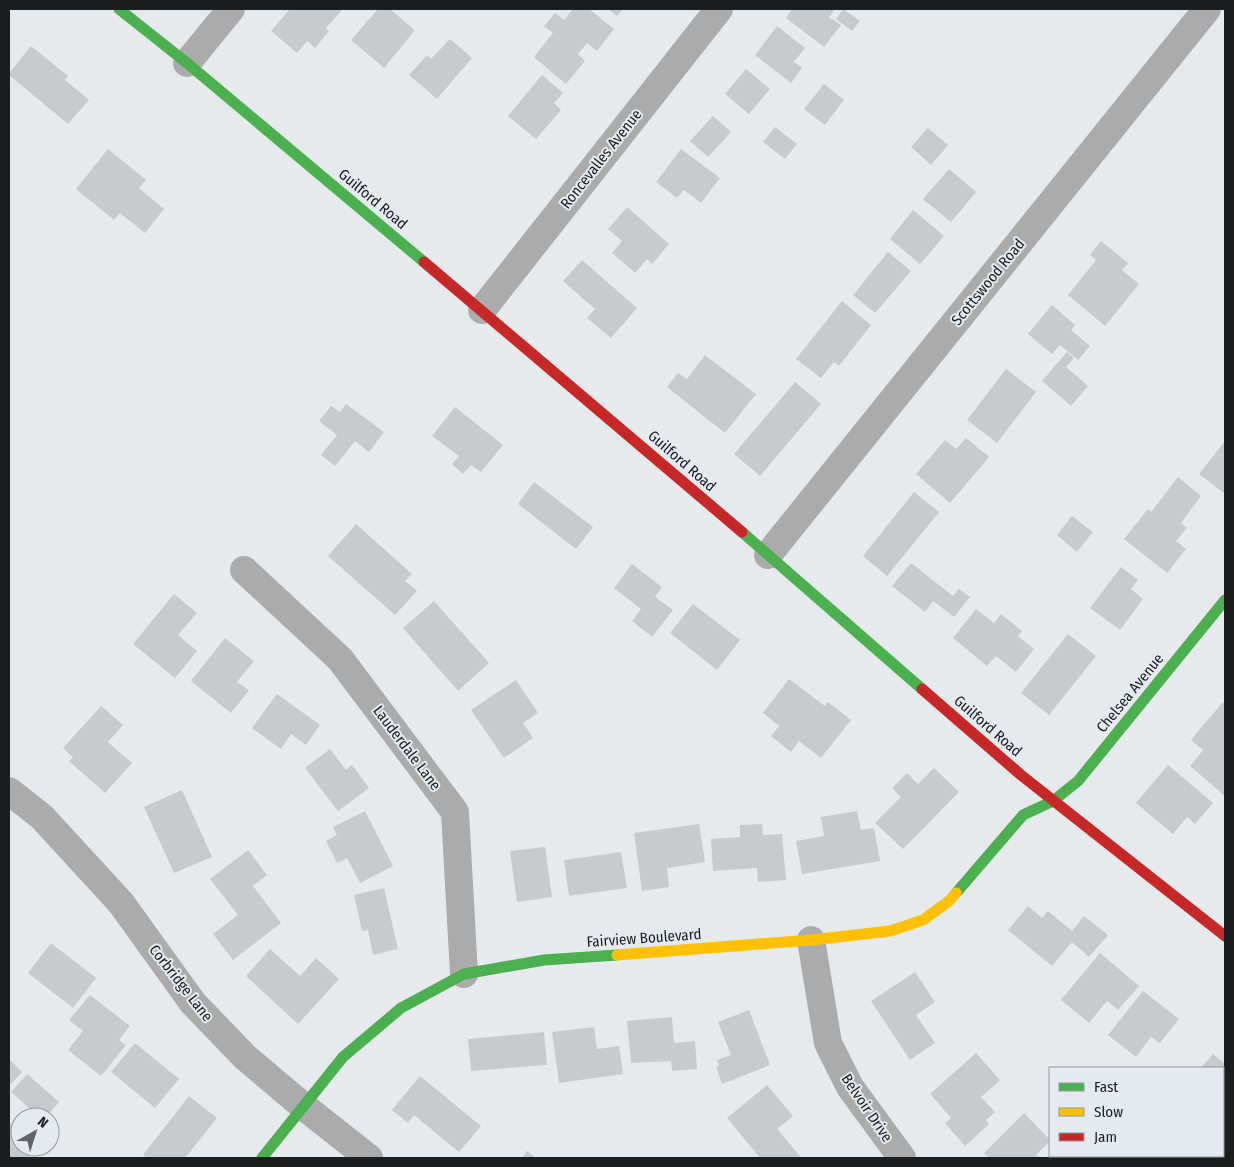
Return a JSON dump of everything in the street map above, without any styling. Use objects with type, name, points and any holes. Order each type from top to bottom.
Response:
[{"type":"street","name":"Guilford Road","points":[[119,9],[187,63],[482,310],[1021,775],[1225,936]]},
{"type":"street","points":[[187,63],[231,9]]},
{"type":"street","name":"Roncevalles Avenue","points":[[482,310],[719,9]]},
{"type":"street","name":"Scottswood Road","points":[[768,555],[1207,9]]},
{"type":"street","name":"Lauderdale Lane","points":[[244,570],[340,659],[455,812],[464,974]]},
{"type":"street","name":"Chelsea Avenue","points":[[1053,801],[1078,781],[1225,600]]},
{"type":"street","name":"Corbridge Lane","points":[[9,791],[42,817],[121,903],[193,1003],[245,1057],[369,1158]]},
{"type":"street","name":"Fairview Boulevard","points":[[262,1158],[343,1057],[400,1008],[464,974],[544,960],[812,940],[890,931],[923,920],[949,901],[1023,816],[1053,801]]},
{"type":"street","name":"Belvoir Drive","points":[[812,940],[828,1043],[850,1087],[902,1158]]},
{"type":"building","points":[[290,9],[343,9],[326,28],[329,31],[315,48],[307,41],[297,53],[271,31]]},
{"type":"building","points":[[378,9],[390,9],[415,30],[384,68],[351,40]]},
{"type":"building","points":[[573,9],[589,9],[614,29],[597,51],[587,43],[578,54],[585,61],[566,84],[534,57],[553,33],[544,26],[555,13],[564,20]]},
{"type":"building","points":[[608,9],[623,9],[617,16]]},
{"type":"building","points":[[792,9],[830,9],[834,11],[829,17],[841,25],[824,47],[786,18]]},
{"type":"building","points":[[843,9],[860,21],[852,31],[836,19]]},
{"type":"building","points":[[777,26],[805,48],[794,62],[802,68],[791,83],[755,55]]},
{"type":"building","points":[[450,39],[472,58],[437,99],[409,75],[427,55],[431,59]]},
{"type":"building","points":[[31,46],[68,76],[65,80],[89,100],[68,124],[9,75]]},
{"type":"building","points":[[746,69],[770,89],[749,114],[725,94]]},
{"type":"building","points":[[542,75],[563,93],[554,103],[561,110],[536,139],[508,116]]},
{"type":"building","points":[[824,84],[844,100],[825,125],[804,109]]},
{"type":"building","points":[[713,116],[731,132],[708,157],[690,141]]},
{"type":"building","points":[[775,127],[797,144],[785,159],[763,142]]},
{"type":"building","points":[[928,128],[948,145],[931,165],[911,147]]},
{"type":"building","points":[[108,149],[146,180],[139,188],[164,209],[145,233],[120,213],[114,220],[76,189]]},
{"type":"building","points":[[681,149],[720,178],[701,203],[684,190],[677,198],[656,182]]},
{"type":"building","points":[[949,169],[976,192],[951,222],[923,199]]},
{"type":"building","points":[[627,207],[669,244],[652,264],[647,259],[635,273],[612,253],[622,241],[608,229]]},
{"type":"building","points":[[913,210],[944,236],[920,264],[890,239]]},
{"type":"building","points":[[1101,241],[1128,263],[1122,270],[1139,284],[1105,326],[1068,295],[1096,260],[1090,255]]},
{"type":"building","points":[[888,252],[911,271],[875,313],[853,295]]},
{"type":"building","points":[[582,260],[637,308],[611,338],[587,318],[595,309],[563,281]]},
{"type":"building","points":[[842,301],[871,325],[839,366],[834,362],[821,378],[796,359]]},
{"type":"building","points":[[1052,305],[1075,325],[1071,330],[1090,346],[1078,360],[1060,345],[1052,354],[1028,334]]},
{"type":"building","points":[[1067,352],[1074,358],[1066,367],[1088,386],[1071,406],[1042,381]]},
{"type":"building","points":[[705,355],[756,394],[725,433],[667,387],[678,373],[687,379]]},
{"type":"building","points":[[1006,369],[1036,392],[997,443],[967,420]]},
{"type":"building","points":[[795,382],[821,404],[760,476],[734,454]]},
{"type":"building","points":[[346,404],[384,432],[369,452],[355,441],[335,466],[321,455],[337,435],[319,421],[331,406],[340,412]]},
{"type":"building","points":[[455,407],[503,445],[481,472],[471,465],[463,474],[452,464],[459,456],[432,436]]},
{"type":"building","points":[[966,438],[989,457],[950,503],[916,474],[945,440],[956,449]]},
{"type":"building","points":[[1225,441],[1225,494],[1199,474]]},
{"type":"building","points":[[1178,477],[1201,496],[1181,523],[1187,528],[1176,541],[1186,549],[1167,573],[1124,539],[1148,509],[1151,512]]},
{"type":"building","points":[[534,482],[593,527],[576,549],[518,504]]},
{"type":"building","points":[[914,492],[939,512],[887,576],[863,556]]},
{"type":"building","points":[[1072,516],[1093,532],[1077,552],[1057,535]]},
{"type":"building","points":[[356,524],[412,574],[405,581],[417,591],[395,615],[328,556]]},
{"type":"building","points":[[911,563],[953,596],[959,589],[970,597],[954,617],[933,601],[925,612],[892,586]]},
{"type":"building","points":[[632,564],[662,587],[655,597],[673,610],[652,637],[632,621],[641,609],[614,588]]},
{"type":"building","points":[[1121,567],[1138,580],[1131,589],[1143,599],[1120,630],[1090,608]]},
{"type":"building","points":[[174,594],[197,613],[178,635],[197,651],[175,678],[133,644]]},
{"type":"building","points":[[434,601],[489,663],[458,691],[403,628]]},
{"type":"building","points":[[693,604],[740,640],[717,670],[670,633]]},
{"type":"building","points":[[976,609],[994,623],[1001,614],[1022,631],[1018,636],[1034,649],[1016,672],[996,656],[987,666],[953,638]]},
{"type":"building","points":[[1068,634],[1096,656],[1049,715],[1021,693]]},
{"type":"building","points":[[225,638],[254,661],[237,682],[249,690],[231,713],[191,681]]},
{"type":"building","points":[[789,679],[825,706],[828,702],[851,720],[821,758],[799,741],[791,752],[771,736],[779,726],[763,713]]},
{"type":"building","points":[[516,680],[538,713],[523,723],[533,738],[504,758],[471,710]]},
{"type":"building","points":[[277,694],[320,725],[306,745],[291,734],[281,749],[252,728]]},
{"type":"building","points":[[1223,702],[1225,704],[1225,796],[1190,766],[1203,750],[1191,740]]},
{"type":"building","points":[[101,706],[123,725],[108,742],[132,763],[105,793],[69,761],[73,757],[63,748]]},
{"type":"building","points":[[330,749],[346,770],[352,765],[369,788],[338,811],[305,768]]},
{"type":"building","points":[[1168,765],[1213,803],[1195,824],[1187,817],[1173,834],[1136,803]]},
{"type":"building","points":[[934,768],[959,792],[903,849],[875,823],[901,797],[892,788],[907,773],[918,784]]},
{"type":"building","points":[[182,790],[212,857],[174,873],[144,807]]},
{"type":"building","points":[[365,811],[393,866],[360,883],[347,858],[337,863],[326,841],[337,835],[333,827]]},
{"type":"building","points":[[857,811],[861,830],[874,828],[880,861],[802,874],[796,841],[824,836],[821,817]]},
{"type":"building","points":[[699,824],[705,862],[667,868],[669,887],[642,891],[634,833]]},
{"type":"building","points":[[762,824],[763,835],[782,834],[786,880],[758,882],[757,868],[713,871],[711,839],[740,837],[740,825]]},
{"type":"building","points":[[545,847],[552,897],[517,902],[510,851]]},
{"type":"building","points":[[248,850],[267,875],[253,886],[281,923],[233,960],[213,934],[238,915],[210,879]]},
{"type":"building","points":[[621,852],[627,888],[569,896],[564,860]]},
{"type":"building","points":[[384,888],[398,949],[373,955],[368,930],[362,931],[354,895]]},
{"type":"building","points":[[1028,906],[1042,918],[1048,911],[1072,931],[1084,916],[1108,935],[1089,957],[1072,942],[1052,966],[1008,930]]},
{"type":"building","points":[[51,943],[96,978],[73,1008],[28,973]]},
{"type":"building","points":[[270,949],[300,976],[316,958],[339,979],[298,1024],[246,976]]},
{"type":"building","points":[[1100,953],[1139,986],[1118,1010],[1107,1001],[1089,1023],[1061,1000]]},
{"type":"building","points":[[915,972],[935,1002],[916,1015],[935,1043],[910,1060],[871,1001]]},
{"type":"building","points":[[1143,991],[1179,1019],[1160,1043],[1151,1037],[1136,1057],[1108,1035]]},
{"type":"building","points":[[90,995],[130,1026],[119,1040],[126,1045],[101,1076],[68,1050],[83,1031],[69,1020]]},
{"type":"building","points":[[749,1010],[770,1065],[722,1084],[716,1067],[719,1066],[717,1060],[731,1055],[718,1022]]},
{"type":"building","points":[[672,1017],[674,1043],[695,1041],[697,1069],[672,1071],[671,1061],[631,1063],[627,1021]]},
{"type":"building","points":[[594,1027],[597,1049],[619,1046],[623,1074],[559,1083],[552,1032]]},
{"type":"building","points":[[544,1032],[547,1065],[471,1071],[468,1039]]},
{"type":"building","points":[[135,1043],[179,1079],[155,1108],[111,1072]]},
{"type":"building","points":[[976,1053],[1000,1080],[981,1097],[995,1112],[986,1120],[989,1124],[965,1146],[945,1123],[951,1118],[930,1094]]},
{"type":"building","points":[[1213,1054],[1225,1064],[1225,1111],[1224,1067],[1202,1067]]},
{"type":"building","points":[[9,1059],[22,1072],[9,1086]]},
{"type":"building","points":[[27,1074],[59,1102],[55,1107],[28,1107],[11,1092]]},
{"type":"building","points":[[420,1076],[481,1126],[459,1152],[414,1115],[408,1123],[392,1110]]},
{"type":"building","points":[[767,1085],[793,1116],[777,1129],[800,1156],[797,1158],[760,1158],[727,1118]]},
{"type":"building","points":[[189,1096],[217,1118],[185,1158],[147,1158],[143,1155]]},
{"type":"building","points":[[1024,1113],[1049,1139],[1049,1142],[1036,1155],[1039,1158],[989,1158],[984,1153]]},
{"type":"building","points":[[9,1122],[10,1157],[29,1157],[9,1158]]},
{"type":"building","points":[[527,1151],[536,1158],[522,1158]]},
{"type":"building","points":[[1170,1157],[1172,1158],[1131,1158]]},
{"type":"traffic: fast","points":[[119,9],[187,63],[424,262]]},
{"type":"traffic: fast","points":[[742,532],[922,689]]},
{"type":"traffic: fast","points":[[956,893],[1023,815],[1053,801],[1078,781],[1225,600]]},
{"type":"traffic: fast","points":[[262,1158],[343,1057],[401,1008],[464,974],[544,960],[617,955]]},
{"type":"traffic: slow","points":[[617,955],[811,940],[890,931],[923,920],[949,901],[956,893]]},
{"type":"traffic: jam","points":[[424,262],[742,532]]},
{"type":"traffic: jam","points":[[922,689],[1021,775],[1225,936]]}]
